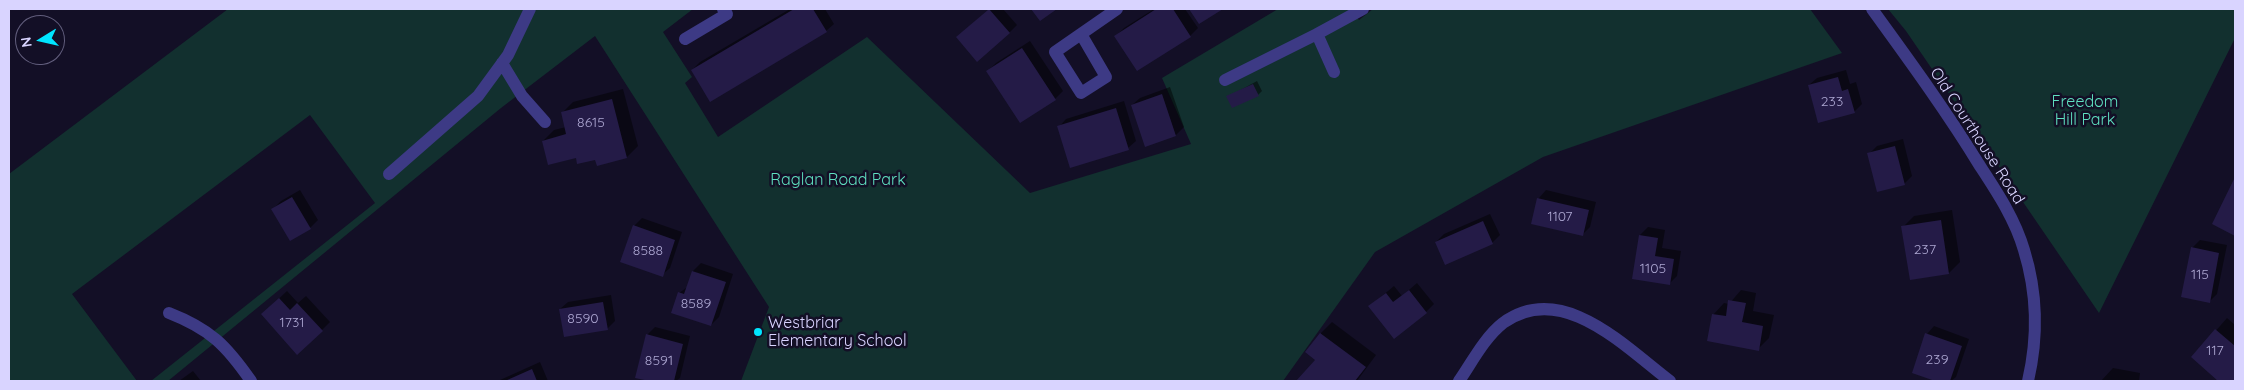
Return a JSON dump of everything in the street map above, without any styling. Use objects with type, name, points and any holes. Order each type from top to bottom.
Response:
[{"type":"street","points":[[389,174],[478,96],[502,63],[530,9]]},
{"type":"street","points":[[685,39],[727,14],[723,9]]},
{"type":"street","points":[[1081,34],[1106,77],[1081,93],[1055,52],[1117,9]]},
{"type":"street","points":[[1225,80],[1363,9]]},
{"type":"street","name":"Old Courthouse Road","points":[[1872,9],[1966,143],[2015,226],[2024,249],[2031,279],[2035,312],[2034,348],[2028,381]]},
{"type":"street","points":[[1317,34],[1334,72]]},
{"type":"street","points":[[502,63],[526,102],[545,122]]},
{"type":"street","points":[[1459,381],[1491,336],[1502,324],[1518,314],[1536,309],[1554,308],[1573,313],[1605,332],[1670,381]]},
{"type":"street","points":[[168,313],[196,324],[215,337],[251,381]]},
{"type":"green space","name":"Raglan Road Park","points":[[228,9],[693,9],[663,32],[692,77],[685,83],[718,137],[867,37],[1030,193],[1191,144],[1162,78],[1278,9],[1351,9],[1359,20],[1373,9],[1810,9],[1842,53],[1543,157],[1375,252],[1283,381],[741,381],[769,307],[595,36],[501,108],[168,381],[151,381],[375,203],[310,115],[72,294],[137,381],[9,381],[9,174]]},
{"type":"green space","name":"Freedom Hill Park","points":[[1888,9],[2235,9],[2235,38],[2099,313],[1906,31]]},
{"type":"building","points":[[794,9],[813,9],[827,32],[710,102],[691,70]]},
{"type":"building","points":[[989,9],[1010,33],[977,62],[956,37]]},
{"type":"building","points":[[1031,9],[1057,9],[1040,21]]},
{"type":"building","points":[[1156,9],[1173,9],[1191,37],[1137,71],[1114,36]]},
{"type":"building","points":[[1189,9],[1223,9],[1199,24]]},
{"type":"building","points":[[1022,48],[1056,100],[1020,123],[986,71]]},
{"type":"building","points":[[1838,77],[1842,91],[1848,89],[1855,113],[1818,123],[1808,85]]},
{"type":"building","points":[[1253,84],[1259,96],[1232,108],[1226,96]]},
{"type":"building","points":[[1162,94],[1176,136],[1145,147],[1131,105]]},
{"type":"building","points":[[612,99],[627,158],[597,166],[595,160],[577,164],[576,158],[548,165],[542,141],[566,134],[561,112]]},
{"type":"building","points":[[1116,108],[1129,150],[1070,168],[1057,126]]},
{"type":"building","points":[[1895,146],[1905,185],[1877,192],[1867,153]]},
{"type":"building","points":[[2235,177],[2235,236],[2212,224]]},
{"type":"building","points":[[292,197],[311,229],[290,241],[271,209]]},
{"type":"building","points":[[1537,198],[1589,210],[1583,236],[1531,224]]},
{"type":"building","points":[[1941,220],[1949,274],[1910,280],[1901,226]]},
{"type":"building","points":[[1483,221],[1493,244],[1445,265],[1435,242]]},
{"type":"building","points":[[633,225],[675,240],[663,277],[620,262]]},
{"type":"building","points":[[1639,235],[1658,238],[1655,256],[1674,259],[1670,285],[1632,279]]},
{"type":"building","points":[[2191,247],[2219,253],[2210,303],[2181,297]]},
{"type":"building","points":[[692,271],[726,282],[711,326],[671,313],[678,292],[684,294]]},
{"type":"building","points":[[1409,290],[1427,313],[1394,339],[1368,306],[1386,293],[1393,302]]},
{"type":"building","points":[[279,298],[290,310],[297,303],[323,331],[297,355],[261,314]]},
{"type":"building","points":[[1728,300],[1746,303],[1742,322],[1763,326],[1759,351],[1707,341],[1712,314],[1726,316]]},
{"type":"building","points":[[603,302],[608,330],[564,337],[559,309]]},
{"type":"building","points":[[2215,329],[2235,346],[2235,381],[2218,381],[2191,357]]},
{"type":"building","points":[[1320,333],[1366,367],[1355,381],[1296,381],[1315,360],[1305,352]]},
{"type":"building","points":[[1925,333],[1962,346],[1950,381],[1935,381],[1912,373]]},
{"type":"building","points":[[646,334],[683,344],[674,381],[649,381],[635,378]]},
{"type":"building","points":[[532,369],[537,381],[505,381]]},
{"type":"place","name":"Westbriar Elementary School","points":[[758,332]]}]
